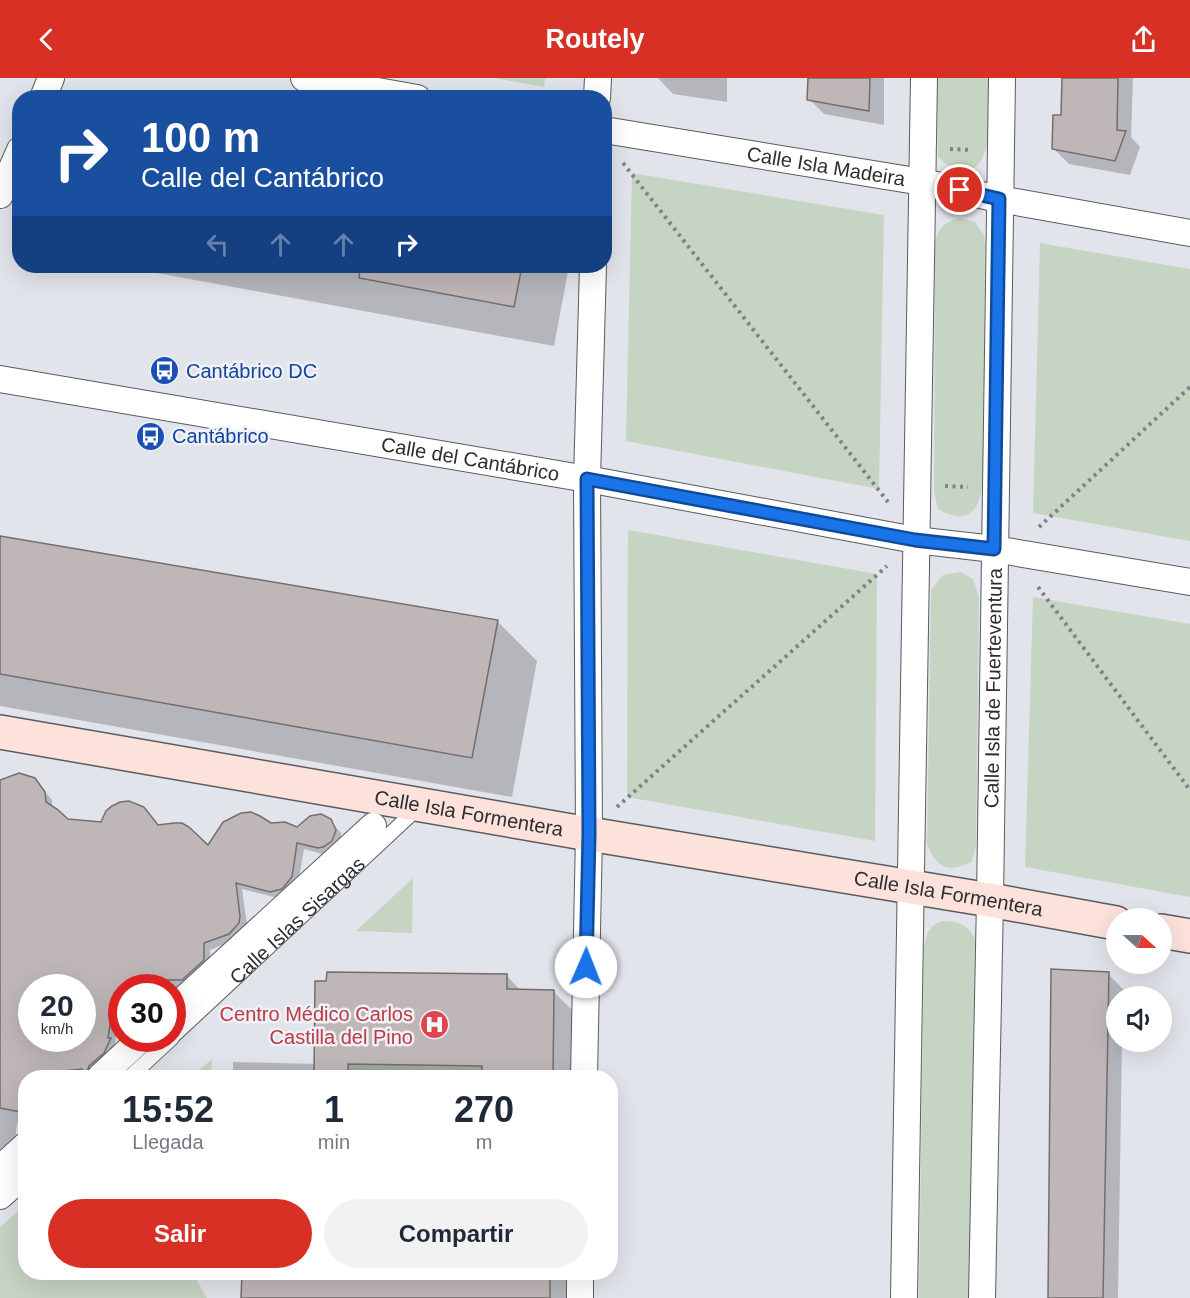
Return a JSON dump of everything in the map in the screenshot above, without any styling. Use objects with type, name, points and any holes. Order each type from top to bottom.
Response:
[{"type":"main road","name":"Calle Isla Formentera","points":[[0,732],[1106,921]]},
{"type":"main road","points":[[1172,933],[1190,936]]},
{"type":"street","points":[[304,78],[372,90]]},
{"type":"street","points":[[904,1298],[924,78]]},
{"type":"street","name":"Calle Isla de Fuerteventura","points":[[982,1298],[990,900],[1003,550],[995,488],[1002,78]]},
{"type":"street","name":"Calle Isla Madeira","points":[[612,131],[922,182],[999,199],[1190,233]]},
{"type":"street","points":[[0,195],[12,168]]},
{"type":"street","points":[[584,1070],[589,834],[587,479],[593,273]]},
{"type":"street","name":"Calle del Cantábrico","points":[[0,379],[587,479],[915,540],[1003,550],[1190,582]]},
{"type":"street","name":"Calle Islas Sisargas","points":[[186,997],[373,826]]},
{"type":"street","points":[[108,1070],[127,1052]]},
{"type":"street","points":[[0,1168],[18,1152]]},
{"type":"street","points":[[0,1196],[18,1180]]},
{"type":"street","points":[[580,1280],[580,1298]]},
{"type":"lane","name":"Calle Islas Sisargas","points":[[186,1025],[421,805]]},
{"type":"lane","name":"Calle Islas Sisargas","points":[[138,1070],[157,1052]]},
{"type":"path","points":[[922,148],[1000,150]]},
{"type":"path","points":[[589,834],[627,797],[915,540],[879,489],[618,156]]},
{"type":"path","points":[[1190,387],[1003,550],[1190,790]]},
{"type":"path","points":[[916,486],[995,488]]},
{"type":"green space","points":[[495,78],[545,78],[544,87]]},
{"type":"green space","points":[[937,78],[989,78],[987,146],[983,158],[976,166],[966,170],[958,170],[938,157]]},
{"type":"green space","points":[[632,173],[884,215],[879,489],[626,441]]},
{"type":"green space","points":[[961,218],[975,222],[984,235],[985,245],[983,482],[975,508],[964,516],[957,516],[938,509],[934,492],[935,241],[944,225]]},
{"type":"green space","points":[[1040,243],[1190,269],[1190,541],[1033,513]]},
{"type":"green space","points":[[628,530],[877,574],[875,841],[627,797]]},
{"type":"green space","points":[[961,572],[973,579],[979,597],[976,847],[971,862],[949,868],[934,858],[927,844],[931,590],[943,575]]},
{"type":"green space","points":[[1033,597],[1190,624],[1190,897],[1025,867]]},
{"type":"green space","points":[[413,878],[412,933],[356,931]]},
{"type":"green space","points":[[943,921],[962,925],[975,939],[969,1298],[919,1298],[924,947],[929,930]]},
{"type":"green space","points":[[212,1059],[211,1070],[199,1070]]},
{"type":"green space","points":[[348,1064],[482,1066],[482,1070],[348,1070]]},
{"type":"green space","points":[[18,1211],[18,1280],[197,1280],[207,1298],[0,1298],[0,1227]]},
{"type":"building","points":[[808,78],[870,78],[869,111],[807,100]]},
{"type":"building","points":[[1062,78],[1118,78],[1117,130],[1126,131],[1115,161],[1052,149],[1053,115],[1061,115]]},
{"type":"building","points":[[359,273],[521,273],[514,307],[359,278]]},
{"type":"building","points":[[0,536],[498,620],[472,758],[0,674]]},
{"type":"building","points":[[19,773],[35,778],[45,792],[46,802],[68,819],[101,822],[106,811],[112,806],[129,801],[144,807],[158,825],[182,823],[208,845],[223,822],[241,813],[251,812],[271,823],[285,822],[297,827],[310,816],[321,814],[331,819],[336,830],[332,841],[318,848],[297,843],[292,877],[282,889],[270,892],[236,883],[239,923],[229,934],[204,943],[204,960],[186,976],[186,974],[108,974],[108,1044],[104,1053],[88,1070],[18,1070],[18,1111],[0,1108],[0,780]]},
{"type":"building","points":[[1051,969],[1106,972],[1109,974],[1109,986],[1106,986],[1108,1052],[1103,1298],[1048,1298]]},
{"type":"building","name":"Centro Médico Carlos Castilla del Pino","points":[[327,972],[507,974],[507,989],[554,990],[553,1070],[482,1070],[482,1066],[348,1064],[348,1070],[314,1070],[315,981],[326,981]]},
{"type":"building","points":[[242,1280],[550,1280],[550,1298],[241,1298]]},
{"type":"place","name":"Cantábrico DC","points":[[165,371]]},
{"type":"place","name":"Cantábrico","points":[[151,436]]},
{"type":"place","name":"Centro Médico Carlos Castilla del Pino","points":[[434,1025]]},
{"type":"route","points":[[586,967],[589,834],[587,479],[915,540],[994,549],[999,199],[960,190]]}]
